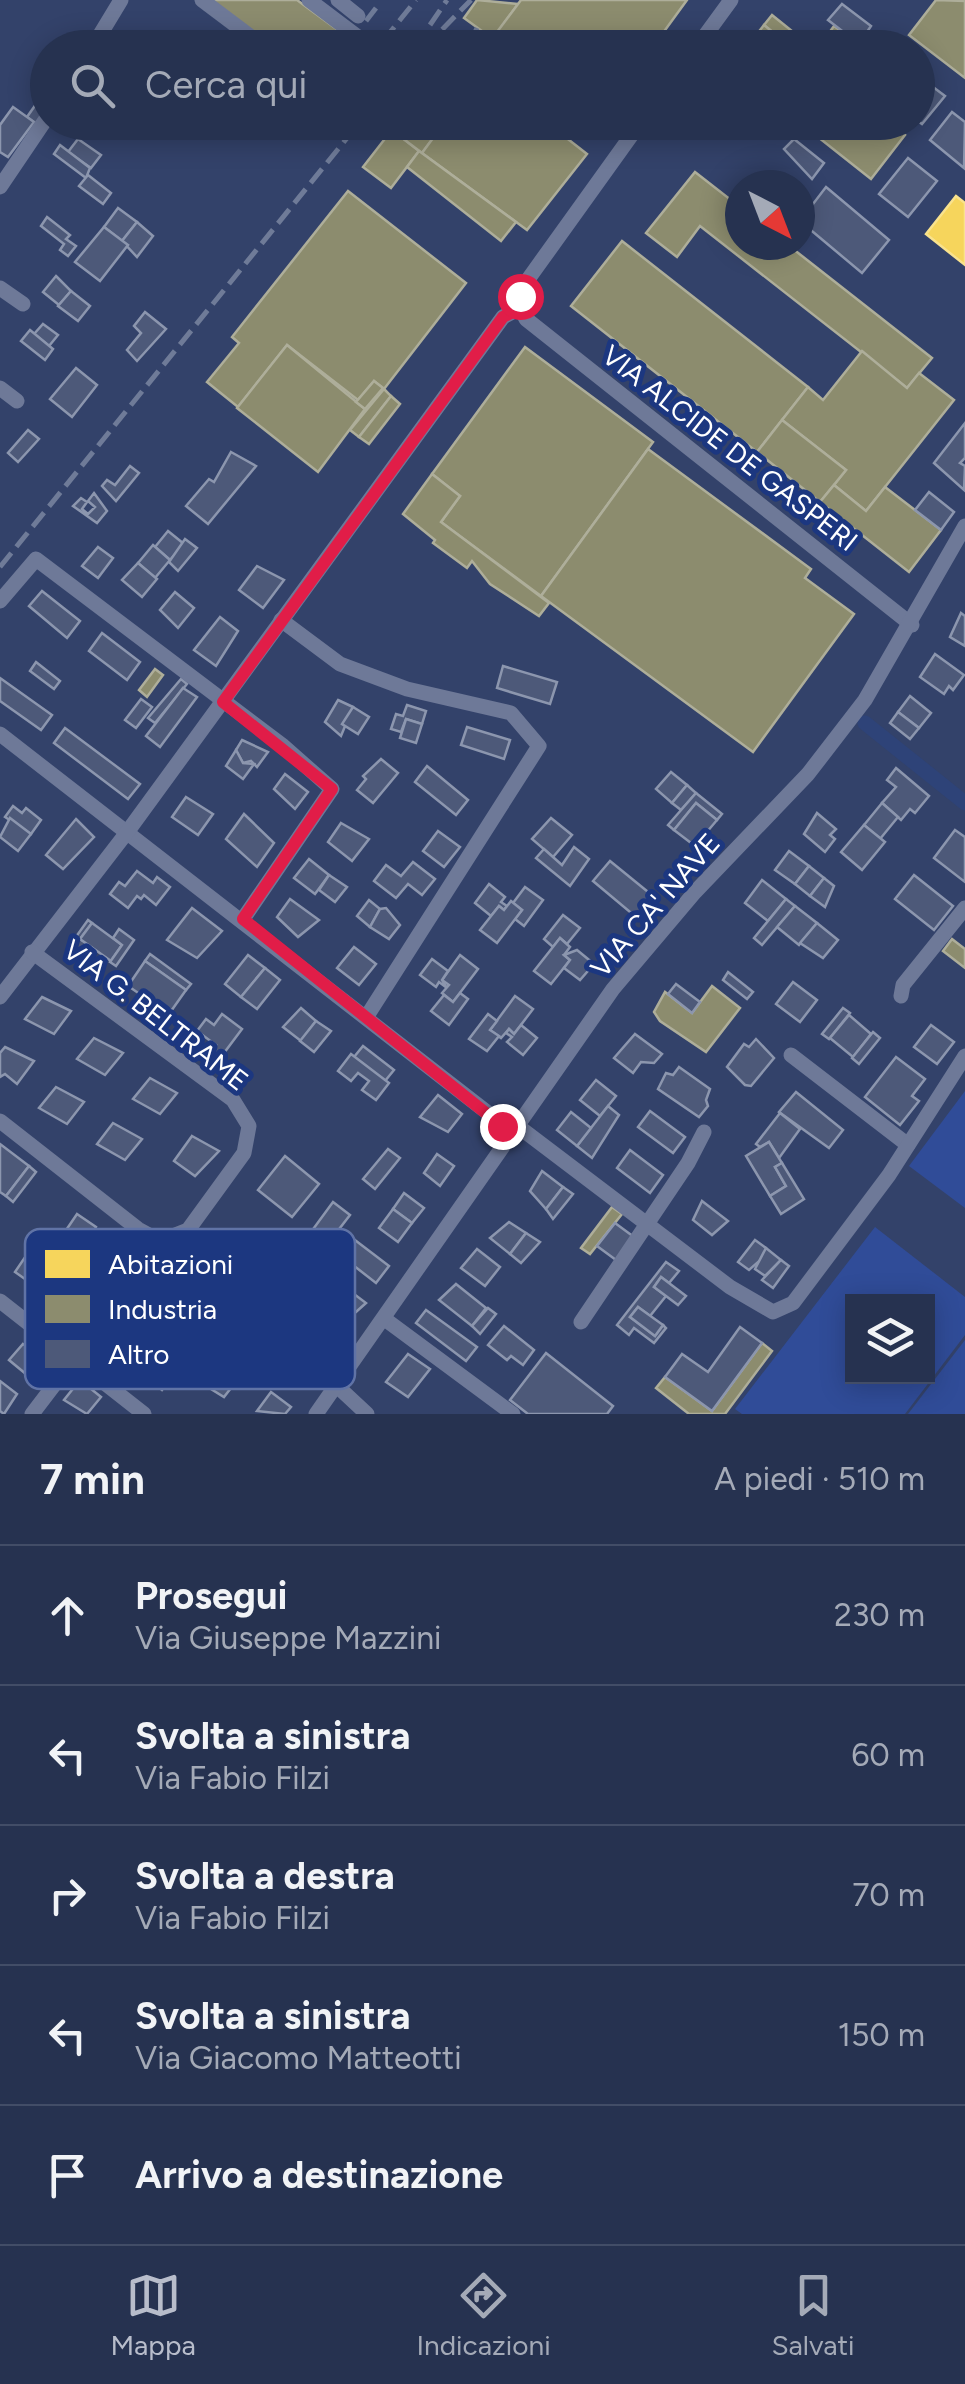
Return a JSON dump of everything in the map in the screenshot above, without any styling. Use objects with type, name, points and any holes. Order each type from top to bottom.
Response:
[{"type":"street","points":[[103,30],[121,0]]},
{"type":"street","points":[[202,0],[242,30]]},
{"type":"street","points":[[308,0],[349,30]]},
{"type":"street","points":[[338,0],[358,16]]},
{"type":"street","points":[[709,30],[731,0]]},
{"type":"street","points":[[2,179],[30,140]]},
{"type":"street","points":[[0,998],[128,831],[503,317],[520,308],[524,284],[628,140]]},
{"type":"street","points":[[0,288],[22,304]]},
{"type":"street","name":"VIA ALCIDE DE GASPERI","points":[[520,308],[540,331],[912,625]]},
{"type":"street","points":[[0,388],[17,401]]},
{"type":"street","name":"VIA CA' NAVE","points":[[355,1362],[513,1127],[656,937],[808,774],[865,700],[912,625],[965,526]]},
{"type":"street","points":[[0,601],[36,559],[332,789],[243,919]]},
{"type":"street","points":[[281,620],[340,664],[407,689],[511,713],[539,746],[366,1016]]},
{"type":"street","points":[[0,734],[513,1127],[748,1300],[774,1312],[793,1303],[908,1145],[965,1056]]},
{"type":"street","points":[[901,996],[903,985],[965,908]]},
{"type":"street","name":"VIA G. BELTRAME","points":[[32,952],[233,1100],[249,1126],[244,1152],[189,1229]]},
{"type":"street","points":[[791,1056],[908,1145]]},
{"type":"street","name":"VIA G. BELTRAME","points":[[0,1121],[138,1229]]},
{"type":"street","points":[[581,1322],[704,1132]]},
{"type":"street","points":[[0,1301],[25,1321]]},
{"type":"street","points":[[386,1320],[513,1414]]},
{"type":"street","points":[[32,1414],[51,1389]]},
{"type":"street","points":[[112,1389],[144,1414]]},
{"type":"street","name":"VIA CA' NAVE","points":[[316,1414],[335,1389]]},
{"type":"street","points":[[340,1389],[368,1414]]},
{"type":"shaded area","points":[[965,1091],[965,1208],[909,1166]]},
{"type":"shaded area","points":[[875,1227],[965,1297],[965,1335],[935,1374],[935,1294],[845,1294],[845,1384],[928,1384],[905,1414],[742,1414],[735,1409]]},
{"type":"shaded area","points":[[965,1340],[965,1414],[908,1414],[935,1384]]},
{"type":"building: Abitazioni","points":[[956,196],[965,203],[965,265],[926,234]]},
{"type":"building: Industria","points":[[211,0],[297,0],[338,30],[251,30]]},
{"type":"building: Industria","points":[[477,0],[518,4],[499,30],[481,30],[464,18]]},
{"type":"building: Industria","points":[[521,0],[687,0],[665,30],[498,30]]},
{"type":"building: Industria","points":[[936,0],[965,1],[965,78],[935,55],[935,30],[913,30]]},
{"type":"building: Industria","points":[[772,15],[791,30],[770,30],[764,25]]},
{"type":"building: Industria","points":[[384,140],[405,140],[419,151],[391,188],[363,167]]},
{"type":"building: Industria","points":[[405,140],[432,140],[422,153]]},
{"type":"building: Industria","points":[[432,140],[569,140],[587,154],[527,230],[422,153]]},
{"type":"building: Industria","points":[[822,140],[901,140],[871,179]]},
{"type":"building: Industria","points":[[419,151],[516,222],[501,241],[407,167]]},
{"type":"building: Industria","points":[[695,172],[725,195],[725,246],[700,226],[677,257],[646,233]]},
{"type":"building: Industria","points":[[348,191],[466,283],[384,389],[374,381],[358,400],[287,345],[238,407],[207,382],[239,343],[232,337]]},
{"type":"building: Industria","points":[[622,241],[808,387],[757,452],[571,306]]},
{"type":"building: Industria","points":[[743,260],[807,260],[932,358],[907,388]]},
{"type":"building: Industria","points":[[287,345],[365,409],[318,472],[237,408]]},
{"type":"building: Industria","points":[[525,347],[653,442],[541,596],[441,522],[460,496],[432,474]]},
{"type":"building: Industria","points":[[862,351],[907,388],[919,373],[954,400],[866,511],[834,485],[846,470],[782,420],[808,387],[823,400]]},
{"type":"building: Industria","points":[[374,381],[383,388],[365,409],[356,402]]},
{"type":"building: Industria","points":[[384,389],[391,396],[359,437],[350,430]]},
{"type":"building: Industria","points":[[391,396],[400,404],[369,444],[359,437]]},
{"type":"building: Industria","points":[[782,420],[846,470],[820,502],[757,452]]},
{"type":"building: Industria","points":[[648,449],[811,569],[805,578],[854,614],[753,752],[541,596]]},
{"type":"building: Industria","points":[[432,474],[460,496],[441,522],[549,603],[539,616],[490,584],[472,561],[467,568],[433,543],[435,540],[403,514]]},
{"type":"building: Industria","points":[[834,485],[866,511],[885,487],[941,530],[909,572],[820,502]]},
{"type":"building: Industria","points":[[155,669],[163,675],[147,697],[139,690]]},
{"type":"building: Industria","points":[[952,939],[965,949],[965,968],[943,951]]},
{"type":"building: Industria","points":[[712,986],[740,1008],[706,1052],[660,1021],[654,1012],[665,992],[692,1013]]},
{"type":"building: Industria","points":[[612,1207],[622,1214],[590,1254],[581,1248]]},
{"type":"building: Industria","points":[[762,1343],[772,1351],[725,1414],[689,1414],[656,1388],[665,1377],[712,1411]]},
{"type":"building: Altro","points":[[842,4],[871,26],[868,30],[841,30],[828,20]]},
{"type":"building: Altro","points":[[935,88],[945,96],[935,108]]},
{"type":"building: Altro","points":[[13,107],[30,119],[30,127],[8,157],[0,152],[0,125]]},
{"type":"building: Altro","points":[[952,112],[965,122],[964,168],[930,140],[935,140],[935,134]]},
{"type":"building: Altro","points":[[79,140],[101,155],[91,168],[68,152]]},
{"type":"building: Altro","points":[[793,140],[824,163],[815,175],[815,170],[804,170],[784,149]]},
{"type":"building: Altro","points":[[60,145],[90,168],[86,178],[54,154]]},
{"type":"building: Altro","points":[[908,158],[937,181],[908,217],[879,194]]},
{"type":"building: Altro","points":[[88,175],[111,193],[103,204],[79,186]]},
{"type":"building: Altro","points":[[826,187],[889,240],[862,273],[815,234],[815,201]]},
{"type":"building: Altro","points":[[118,208],[137,222],[122,241],[104,227]]},
{"type":"building: Altro","points":[[47,217],[70,235],[66,239],[76,246],[68,256],[60,250],[64,244],[41,226]]},
{"type":"building: Altro","points":[[137,222],[153,236],[137,257],[122,241]]},
{"type":"building: Altro","points":[[104,227],[128,245],[100,281],[75,262]]},
{"type":"building: Altro","points":[[56,276],[71,291],[59,305],[43,292]]},
{"type":"building: Altro","points":[[71,291],[90,306],[78,321],[58,306]]},
{"type":"building: Altro","points":[[145,312],[166,329],[137,361],[127,350],[141,333],[134,326]]},
{"type":"building: Altro","points":[[43,324],[58,335],[49,346],[34,334]]},
{"type":"building: Altro","points":[[30,330],[53,349],[45,360],[21,341]]},
{"type":"building: Altro","points":[[76,368],[97,385],[72,417],[50,399]]},
{"type":"building: Altro","points":[[965,423],[965,458],[960,463],[965,466],[964,490],[934,463]]},
{"type":"building: Altro","points":[[28,430],[39,439],[18,462],[8,453]]},
{"type":"building: Altro","points":[[231,452],[256,466],[208,524],[186,506],[209,479],[214,482]]},
{"type":"building: Altro","points":[[130,466],[139,473],[116,501],[102,486],[107,480],[115,485]]},
{"type":"building: Altro","points":[[929,492],[954,512],[941,530],[915,510]]},
{"type":"building: Altro","points":[[94,493],[107,511],[97,523],[73,506],[81,498],[87,502],[82,509],[88,514],[95,507],[88,501]]},
{"type":"building: Altro","points":[[168,531],[184,544],[170,560],[155,547]]},
{"type":"building: Altro","points":[[185,539],[197,548],[178,571],[169,562]]},
{"type":"building: Altro","points":[[153,545],[170,560],[155,578],[138,563]]},
{"type":"building: Altro","points":[[98,547],[113,558],[98,578],[82,566]]},
{"type":"building: Altro","points":[[138,563],[157,579],[142,597],[122,580]]},
{"type":"building: Altro","points":[[257,566],[284,580],[263,608],[239,590]]},
{"type":"building: Altro","points":[[42,591],[80,621],[67,638],[29,606]]},
{"type":"building: Altro","points":[[175,592],[194,608],[178,628],[160,610]]},
{"type":"building: Altro","points":[[961,613],[965,616],[965,646],[950,637]]},
{"type":"building: Altro","points":[[220,617],[238,631],[216,666],[194,650]]},
{"type":"building: Altro","points":[[102,633],[140,662],[127,680],[89,651]]},
{"type":"building: Altro","points":[[935,654],[964,675],[953,690],[949,686],[944,694],[920,677]]},
{"type":"building: Altro","points":[[36,662],[60,681],[54,689],[30,671]]},
{"type":"building: Altro","points":[[503,666],[557,682],[550,704],[497,688]]},
{"type":"building: Altro","points":[[0,678],[52,715],[41,730],[0,701]]},
{"type":"building: Altro","points":[[181,679],[187,684],[155,723],[148,718]]},
{"type":"building: Altro","points":[[183,688],[197,697],[160,747],[146,736]]},
{"type":"building: Altro","points":[[910,696],[931,713],[919,728],[898,712]]},
{"type":"building: Altro","points":[[141,699],[152,707],[136,728],[125,720]]},
{"type":"building: Altro","points":[[338,700],[353,707],[341,736],[325,722]]},
{"type":"building: Altro","points":[[407,705],[426,711],[422,724],[406,719],[401,732],[391,729],[396,714],[403,716]]},
{"type":"building: Altro","points":[[353,707],[369,717],[358,734],[342,724]]},
{"type":"building: Altro","points":[[898,712],[919,728],[910,739],[890,723]]},
{"type":"building: Altro","points":[[406,719],[422,724],[416,743],[400,738]]},
{"type":"building: Altro","points":[[467,727],[510,740],[504,759],[461,745]]},
{"type":"building: Altro","points":[[65,728],[140,784],[128,799],[54,743]]},
{"type":"building: Altro","points":[[242,740],[268,752],[257,767],[251,761],[243,763],[236,750]]},
{"type":"building: Altro","points":[[236,750],[243,763],[254,764],[243,779],[226,766]]},
{"type":"building: Altro","points":[[381,759],[398,773],[373,803],[357,790],[366,779],[363,776]]},
{"type":"building: Altro","points":[[427,766],[468,800],[456,815],[415,782]]},
{"type":"building: Altro","points":[[896,768],[929,796],[915,813],[910,809],[901,820],[882,803],[896,787],[887,780]]},
{"type":"building: Altro","points":[[671,772],[687,785],[672,803],[656,789]]},
{"type":"building: Altro","points":[[285,774],[308,792],[295,809],[274,789]]},
{"type":"building: Altro","points":[[687,785],[696,793],[681,810],[672,803]]},
{"type":"building: Altro","points":[[696,793],[722,814],[717,820],[696,803],[674,830],[668,825]]},
{"type":"building: Altro","points":[[186,797],[213,814],[198,835],[172,817]]},
{"type":"building: Altro","points":[[696,803],[717,820],[695,846],[674,830]]},
{"type":"building: Altro","points":[[882,803],[898,817],[880,839],[864,825]]},
{"type":"building: Altro","points":[[13,806],[22,813],[26,808],[41,820],[31,834],[5,817]]},
{"type":"building: Altro","points":[[817,813],[836,829],[830,835],[835,839],[825,852],[804,834]]},
{"type":"building: Altro","points":[[244,814],[274,843],[257,867],[226,839]]},
{"type":"building: Altro","points":[[10,818],[31,834],[18,851],[0,837]]},
{"type":"building: Altro","points":[[551,818],[572,835],[553,857],[532,839]]},
{"type":"building: Altro","points":[[76,819],[94,837],[63,869],[46,855]]},
{"type":"building: Altro","points":[[341,823],[369,839],[352,861],[328,842]]},
{"type":"building: Altro","points":[[864,825],[885,842],[862,870],[841,852]]},
{"type":"building: Altro","points":[[955,830],[965,837],[965,882],[934,858]]},
{"type":"building: Altro","points":[[438,831],[460,847],[444,867],[423,851]]},
{"type":"building: Altro","points":[[574,847],[589,859],[570,886],[536,858],[544,849],[562,865]]},
{"type":"building: Altro","points":[[789,851],[809,866],[795,884],[775,870]]},
{"type":"building: Altro","points":[[309,859],[329,875],[315,894],[294,878]]},
{"type":"building: Altro","points":[[610,861],[653,896],[636,917],[593,881]]},
{"type":"building: Altro","points":[[413,862],[435,879],[422,895],[408,884],[396,898],[374,881],[386,865],[401,876]]},
{"type":"building: Altro","points":[[809,866],[824,878],[810,896],[795,884]]},
{"type":"building: Altro","points":[[137,871],[153,883],[157,877],[170,887],[156,905],[144,895],[141,899],[137,896],[128,908],[110,894],[119,882],[125,886]]},
{"type":"building: Altro","points":[[329,875],[347,887],[335,902],[319,890]]},
{"type":"building: Altro","points":[[914,875],[953,906],[934,930],[895,899]]},
{"type":"building: Altro","points":[[824,878],[834,886],[825,907],[810,896]]},
{"type":"building: Altro","points":[[762,880],[786,899],[768,921],[745,903]]},
{"type":"building: Altro","points":[[489,884],[505,897],[501,902],[507,906],[504,910],[499,906],[491,916],[475,903]]},
{"type":"building: Altro","points":[[525,887],[543,900],[524,926],[515,919],[522,910],[513,903]]},
{"type":"building: Altro","points":[[290,899],[319,920],[298,937],[277,917]]},
{"type":"building: Altro","points":[[786,899],[795,906],[762,945],[754,938]]},
{"type":"building: Altro","points":[[369,900],[380,909],[370,927],[357,916]]},
{"type":"building: Altro","points":[[511,901],[522,910],[497,943],[480,930],[499,906],[504,910]]},
{"type":"building: Altro","points":[[795,906],[817,923],[799,945],[777,927]]},
{"type":"building: Altro","points":[[192,908],[222,931],[197,958],[167,940]]},
{"type":"building: Altro","points":[[386,908],[400,925],[389,939],[370,927],[380,909]]},
{"type":"building: Altro","points":[[563,915],[580,928],[567,944],[560,938],[553,947],[544,939]]},
{"type":"building: Altro","points":[[88,920],[92,923],[80,939],[89,945],[80,957],[68,948]]},
{"type":"building: Altro","points":[[92,923],[122,945],[111,961],[80,939]]},
{"type":"building: Altro","points":[[817,923],[838,940],[823,958],[800,943]]},
{"type":"building: Altro","points":[[119,929],[134,940],[116,966],[110,962],[122,945],[113,938]]},
{"type":"building: Altro","points":[[560,938],[570,947],[564,955],[570,960],[551,984],[534,971]]},
{"type":"building: Altro","points":[[354,947],[376,964],[359,985],[337,968]]},
{"type":"building: Altro","points":[[577,950],[594,964],[580,980],[564,968],[570,960],[564,955]]},
{"type":"building: Altro","points":[[150,954],[191,984],[186,990],[145,961]]},
{"type":"building: Altro","points":[[248,955],[265,968],[241,997],[225,984]]},
{"type":"building: Altro","points":[[460,955],[478,969],[453,1002],[442,993],[449,985],[442,980]]},
{"type":"building: Altro","points":[[432,959],[448,971],[442,980],[447,988],[439,982],[436,987],[420,975]]},
{"type":"building: Altro","points":[[145,961],[186,990],[169,1014],[128,986]]},
{"type":"building: Altro","points":[[265,968],[280,980],[257,1009],[241,997]]},
{"type":"building: Altro","points":[[728,972],[753,992],[747,999],[723,980]]},
{"type":"building: Altro","points":[[793,982],[817,1000],[800,1022],[776,1004]]},
{"type":"building: Altro","points":[[676,984],[700,1002],[692,1013],[668,994]]},
{"type":"building: Altro","points":[[460,993],[468,999],[449,1025],[431,1011],[444,995],[453,1002]]},
{"type":"building: Altro","points":[[515,996],[533,1009],[514,1034],[509,1029],[501,1038],[490,1030]]},
{"type":"building: Altro","points":[[42,997],[71,1011],[54,1034],[25,1019]]},
{"type":"building: Altro","points":[[301,1008],[316,1021],[301,1041],[283,1027]]},
{"type":"building: Altro","points":[[843,1008],[850,1013],[829,1039],[822,1034]]},
{"type":"building: Altro","points":[[222,1014],[242,1029],[221,1057],[212,1051],[216,1045],[197,1031],[206,1019],[214,1025]]},
{"type":"building: Altro","points":[[488,1014],[497,1021],[490,1030],[499,1036],[487,1051],[469,1039]]},
{"type":"building: Altro","points":[[849,1015],[871,1034],[853,1057],[830,1038]]},
{"type":"building: Altro","points":[[316,1021],[331,1031],[314,1052],[300,1041]]},
{"type":"building: Altro","points":[[521,1025],[537,1038],[523,1055],[507,1042],[512,1037],[506,1033],[509,1029],[514,1034]]},
{"type":"building: Altro","points":[[931,1025],[954,1042],[937,1064],[914,1047]]},
{"type":"building: Altro","points":[[873,1032],[880,1038],[859,1064],[852,1058]]},
{"type":"building: Altro","points":[[635,1034],[662,1054],[654,1063],[641,1062],[633,1073],[614,1058]]},
{"type":"building: Altro","points":[[94,1038],[123,1053],[105,1075],[77,1059]]},
{"type":"building: Altro","points":[[756,1039],[774,1058],[751,1086],[745,1085],[727,1067],[744,1044],[749,1047]]},
{"type":"building: Altro","points":[[363,1046],[394,1070],[385,1081],[354,1057]]},
{"type":"building: Altro","points":[[5,1047],[34,1061],[17,1084],[5,1074],[0,1077],[0,1053]]},
{"type":"building: Altro","points":[[351,1054],[389,1083],[376,1100],[362,1090],[369,1081],[358,1073],[351,1081],[338,1071]]},
{"type":"building: Altro","points":[[896,1057],[925,1079],[912,1096],[919,1101],[900,1125],[865,1097]]},
{"type":"building: Altro","points":[[679,1067],[710,1089],[708,1106],[699,1117],[658,1089],[666,1073],[673,1075]]},
{"type":"building: Altro","points":[[150,1078],[177,1093],[160,1114],[133,1099]]},
{"type":"building: Altro","points":[[596,1080],[616,1096],[600,1116],[580,1100]]},
{"type":"building: Altro","points":[[56,1087],[84,1102],[67,1124],[39,1108]]},
{"type":"building: Altro","points":[[796,1092],[843,1130],[829,1148],[779,1112]]},
{"type":"building: Altro","points":[[438,1095],[462,1114],[448,1132],[420,1117]]},
{"type":"building: Altro","points":[[608,1106],[619,1115],[592,1158],[577,1146]]},
{"type":"building: Altro","points":[[650,1111],[685,1137],[673,1153],[638,1127]]},
{"type":"building: Altro","points":[[571,1112],[591,1128],[577,1146],[557,1130]]},
{"type":"building: Altro","points":[[780,1113],[800,1129],[779,1158],[769,1142],[760,1147],[756,1144]]},
{"type":"building: Altro","points":[[113,1123],[142,1139],[125,1160],[97,1144]]},
{"type":"building: Altro","points":[[192,1136],[219,1151],[195,1176],[174,1161]]},
{"type":"building: Altro","points":[[769,1142],[782,1163],[775,1167],[786,1186],[770,1196],[746,1156]]},
{"type":"building: Altro","points":[[0,1144],[29,1166],[6,1196],[0,1192]]},
{"type":"building: Altro","points":[[388,1149],[400,1158],[375,1189],[363,1179]]},
{"type":"building: Altro","points":[[630,1150],[663,1175],[650,1193],[617,1168]]},
{"type":"building: Altro","points":[[437,1154],[454,1166],[440,1186],[424,1173]]},
{"type":"building: Altro","points":[[285,1156],[319,1184],[292,1217],[258,1190]]},
{"type":"building: Altro","points":[[782,1163],[804,1199],[781,1214],[770,1196],[786,1186],[775,1167]]},
{"type":"building: Altro","points":[[29,1166],[36,1172],[13,1202],[6,1196]]},
{"type":"building: Altro","points":[[542,1171],[563,1187],[546,1209],[530,1191]]},
{"type":"building: Altro","points":[[563,1187],[573,1194],[553,1219],[546,1209]]},
{"type":"building: Altro","points":[[404,1193],[424,1208],[412,1223],[393,1209]]},
{"type":"building: Altro","points":[[702,1201],[728,1221],[712,1235],[693,1220]]},
{"type":"building: Altro","points":[[333,1202],[350,1215],[341,1229],[313,1229]]},
{"type":"building: Altro","points":[[393,1209],[412,1223],[398,1242],[379,1228]]},
{"type":"building: Altro","points":[[77,1214],[96,1227],[95,1229],[67,1229]]},
{"type":"building: Altro","points":[[509,1222],[526,1233],[510,1254],[490,1238]]},
{"type":"building: Altro","points":[[615,1223],[634,1237],[616,1260],[597,1246]]},
{"type":"building: Altro","points":[[526,1233],[540,1242],[521,1263],[510,1254]]},
{"type":"building: Altro","points":[[355,1240],[389,1266],[376,1283],[355,1267]]},
{"type":"building: Altro","points":[[755,1240],[766,1248],[765,1256],[749,1270],[738,1262]]},
{"type":"building: Altro","points":[[766,1248],[781,1260],[765,1276],[755,1269]]},
{"type":"building: Altro","points":[[477,1249],[500,1267],[485,1286],[461,1268]]},
{"type":"building: Altro","points":[[25,1257],[25,1279],[15,1272]]},
{"type":"building: Altro","points":[[781,1260],[789,1266],[773,1288],[762,1280]]},
{"type":"building: Altro","points":[[666,1262],[679,1271],[669,1283],[661,1277],[654,1287],[666,1296],[650,1316],[638,1307],[630,1317],[655,1336],[663,1325],[666,1328],[654,1343],[634,1328],[629,1335],[617,1325]]},
{"type":"building: Altro","points":[[661,1277],[686,1296],[678,1305],[654,1287]]},
{"type":"building: Altro","points":[[456,1284],[486,1308],[472,1326],[439,1300]]},
{"type":"building: Altro","points":[[355,1295],[366,1303],[355,1313]]},
{"type":"building: Altro","points":[[638,1307],[663,1325],[655,1336],[630,1317]]},
{"type":"building: Altro","points":[[488,1308],[496,1314],[480,1334],[472,1326]]},
{"type":"building: Altro","points":[[426,1310],[477,1347],[466,1361],[416,1323]]},
{"type":"building: Altro","points":[[504,1326],[534,1350],[523,1365],[511,1356],[507,1360],[488,1345]]},
{"type":"building: Altro","points":[[740,1327],[762,1343],[712,1411],[665,1377],[682,1354],[708,1372]]},
{"type":"building: Altro","points":[[23,1344],[25,1345],[25,1373],[9,1360]]},
{"type":"building: Altro","points":[[546,1353],[613,1406],[607,1414],[528,1414],[510,1400]]},
{"type":"building: Altro","points":[[408,1354],[430,1369],[408,1397],[386,1382]]},
{"type":"building: Altro","points":[[0,1381],[17,1394],[4,1414],[0,1411]]},
{"type":"building: Altro","points":[[73,1389],[91,1389],[101,1397],[87,1414],[64,1400]]},
{"type":"building: Altro","points":[[211,1389],[230,1389],[224,1397]]},
{"type":"building: Altro","points":[[271,1392],[291,1407],[285,1414],[257,1411]]},
{"type":"waterway","points":[[865,723],[965,803]]},
{"type":"railway","points":[[392,30],[416,0]]},
{"type":"railway","points":[[430,25],[447,0]]},
{"type":"railway","points":[[442,30],[471,0]]},
{"type":"railway","points":[[366,21],[376,8]]},
{"type":"railway","points":[[0,567],[345,140]]},
{"type":"route","points":[[502,1126],[243,919],[332,789],[282,745],[223,702],[503,317],[520,308],[520,296]]}]
